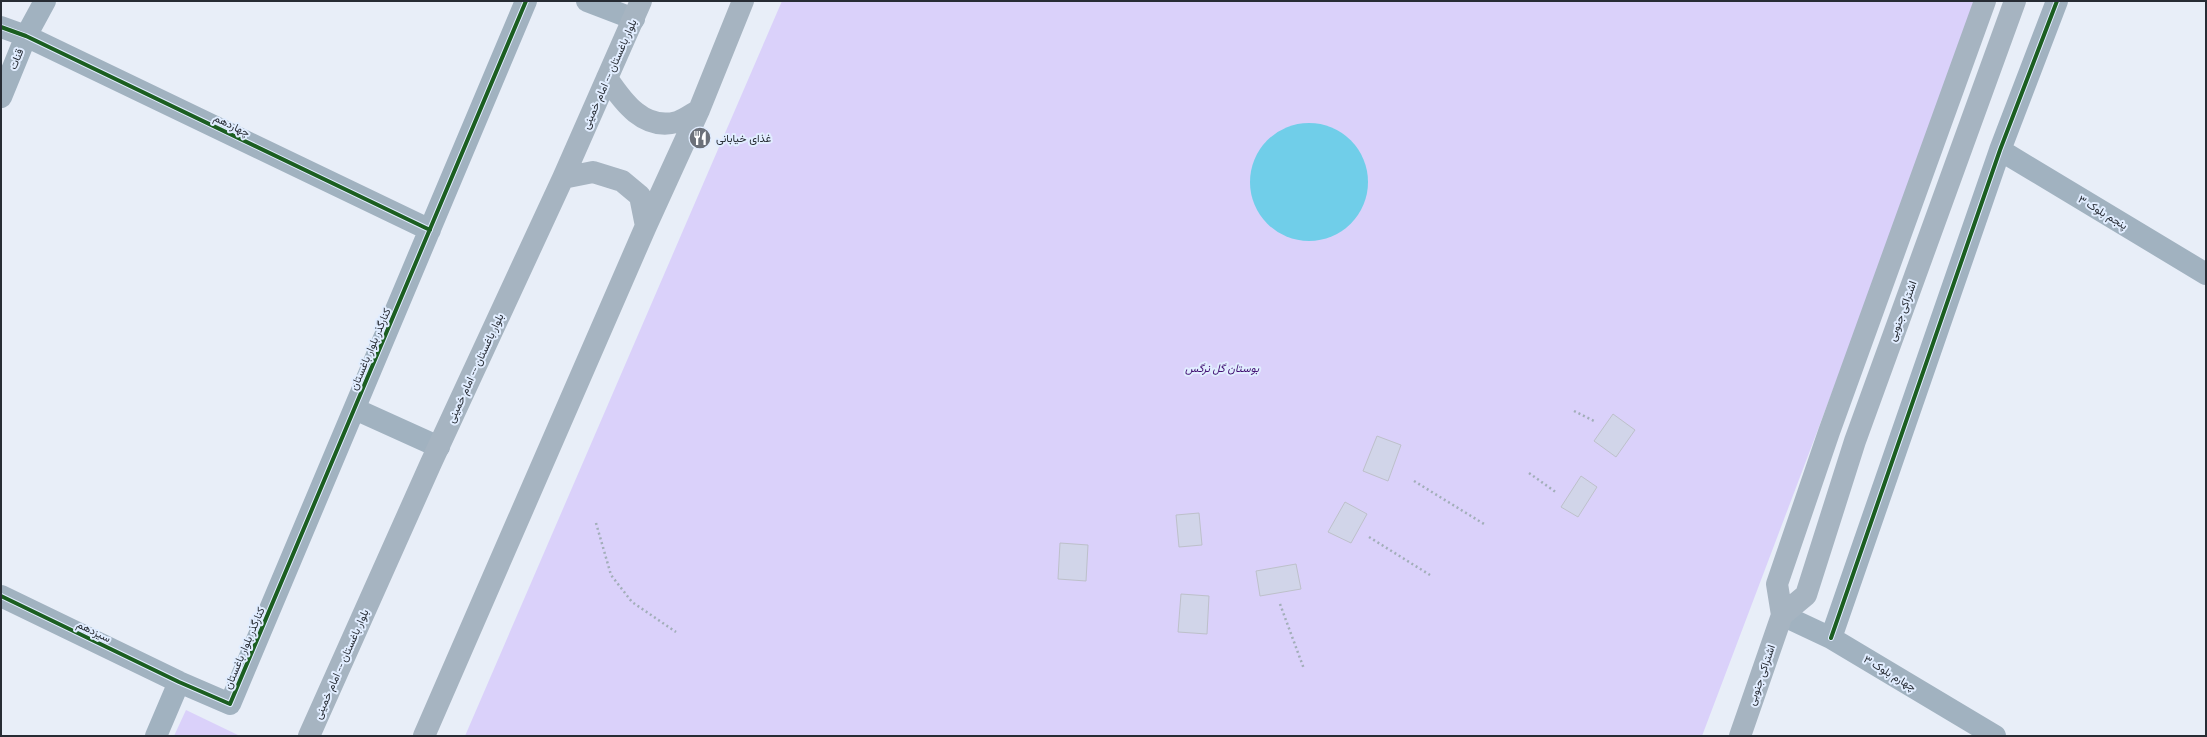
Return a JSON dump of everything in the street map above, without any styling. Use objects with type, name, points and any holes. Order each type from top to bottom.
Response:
[{"type":"main road","points":[[424,736],[646,226],[699,110],[743,1]]},
{"type":"main road","name":"اشتراکی جنوبی","points":[[1740,736],[1782,615],[1777,584],[1829,432],[1985,1]]},
{"type":"main road","name":"اشتراکی جنوبی","points":[[1782,615],[1806,595],[1855,441],[2015,1]]},
{"type":"main road","name":"بلوار باغستان -- امام خمینی","points":[[309,736],[638,10]]},
{"type":"main road","points":[[608,78],[621,99],[637,115],[659,124],[678,122],[699,110]]},
{"type":"main road","points":[[563,178],[593,172],[622,181],[640,196],[646,226]]},
{"type":"street","name":"قنات","points":[[1,97],[26,36],[46,1]]},
{"type":"street","name":"کنارگذر بلوار باغستان","points":[[230,704],[526,1]]},
{"type":"street","points":[[587,1],[638,10]]},
{"type":"street","points":[[1830,638],[2000,150],[2057,1]]},
{"type":"street","name":"چهاردهم","points":[[1,27],[26,36],[430,230]]},
{"type":"street","name":"پنجم بلوک ۳","points":[[2000,150],[2206,274]]},
{"type":"street","points":[[355,410],[439,447]]},
{"type":"street","name":"سیزدهم","points":[[1,596],[179,682],[230,704]]},
{"type":"street","name":"چهارم بلوک ۳","points":[[1782,615],[1830,638],[1995,736]]},
{"type":"street","points":[[156,736],[179,682]]},
{"type":"path","points":[[1574,411],[1596,422]]},
{"type":"path","points":[[1530,473],[1557,493]]},
{"type":"path","points":[[1414,481],[1484,524]]},
{"type":"path","points":[[596,523],[611,575],[632,602],[676,632]]},
{"type":"path","points":[[1369,537],[1430,575]]},
{"type":"path","points":[[1280,604],[1304,669]]},
{"type":"green space","name":"بوستان گل نرگس","points":[[782,1],[1980,1],[1702,736],[465,736]]},
{"type":"green space","points":[[186,710],[240,736],[174,736]]},
{"type":"water","points":[[1309,123],[1332,127],[1351,140],[1364,159],[1368,182],[1364,205],[1351,224],[1332,237],[1309,241],[1286,237],[1267,224],[1254,205],[1250,182],[1254,159],[1267,140],[1286,127]]},
{"type":"building","points":[[1613,414],[1635,430],[1616,457],[1594,441]]},
{"type":"building","points":[[1377,436],[1401,445],[1388,481],[1363,471]]},
{"type":"building","points":[[1581,476],[1597,487],[1578,517],[1561,507]]},
{"type":"building","points":[[1345,502],[1367,514],[1351,543],[1328,532]]},
{"type":"building","points":[[1199,513],[1202,545],[1179,547],[1176,515]]},
{"type":"building","points":[[1060,543],[1088,545],[1086,581],[1058,579]]},
{"type":"building","points":[[1296,564],[1301,589],[1260,596],[1256,571]]},
{"type":"building","points":[[1181,594],[1209,596],[1207,634],[1178,632]]},
{"type":"cycle path","points":[[1,596],[179,682],[230,704],[526,1]]},
{"type":"cycle path","points":[[1831,638],[2000,150],[2057,1]]},
{"type":"cycle path","points":[[1,27],[26,36],[430,230]]},
{"type":"place","name":"غذای خیابانی","points":[[700,138]]}]
